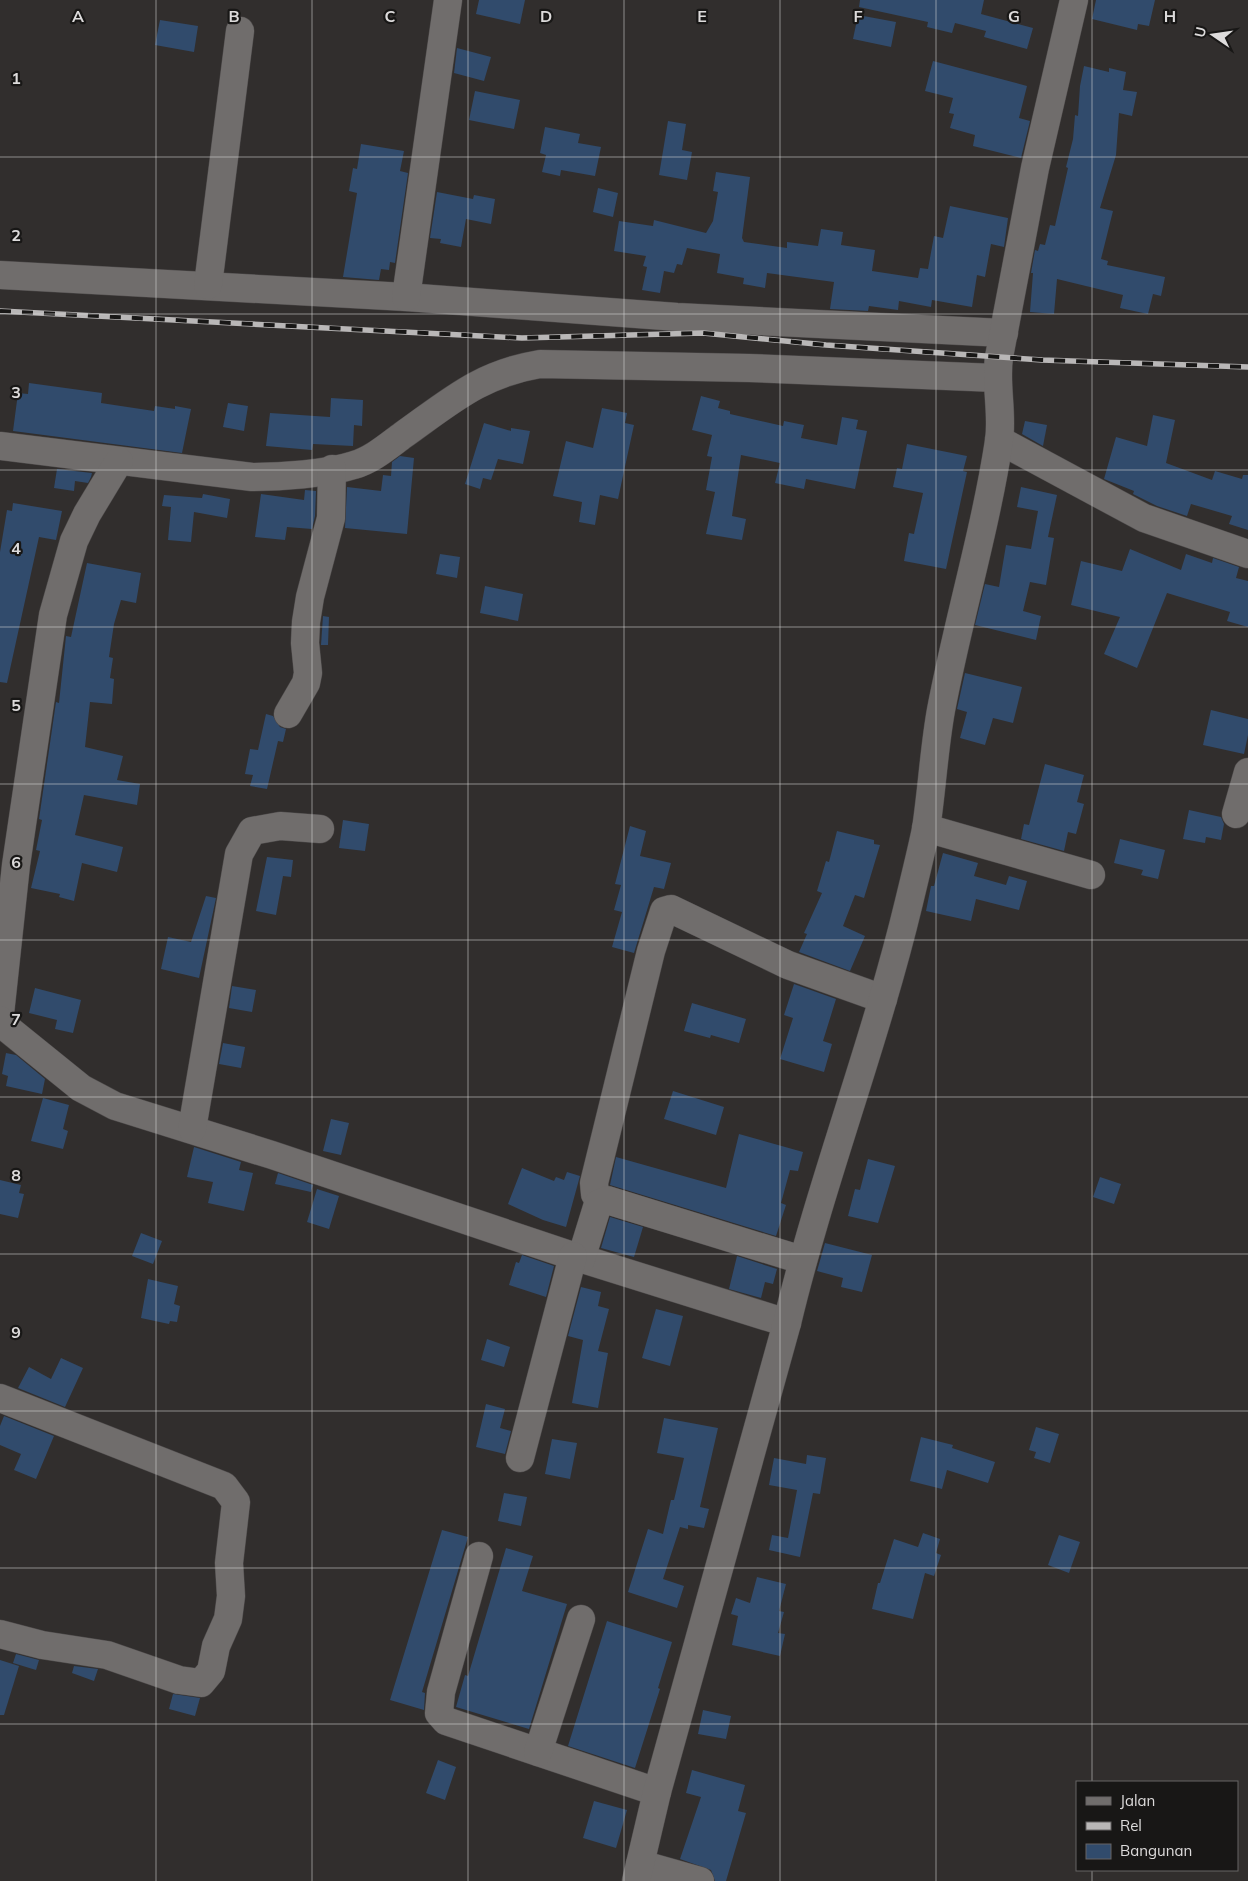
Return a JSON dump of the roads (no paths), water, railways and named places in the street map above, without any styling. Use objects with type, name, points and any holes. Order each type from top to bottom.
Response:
[{"type":"street","points":[[406,297],[448,0]]},
{"type":"street","points":[[700,1881],[638,1872],[657,1792],[787,1323],[802,1260],[883,999],[908,906],[926,828],[941,713],[999,440],[1000,398],[996,378],[1004,333],[1035,168],[1074,0]]},
{"type":"street","points":[[208,285],[240,31]]},
{"type":"street","points":[[0,275],[406,297],[676,317],[1004,333]]},
{"type":"street","points":[[0,446],[252,477],[291,476],[354,465],[377,454],[470,388],[490,377],[514,368],[540,364],[750,368],[996,378]]},
{"type":"street","points":[[999,440],[1144,518],[1248,554]]},
{"type":"street","points":[[0,1014],[8,863],[53,615],[62,577],[74,541],[87,514],[119,461]]},
{"type":"street","points":[[288,714],[306,682],[308,673],[305,643],[306,622],[310,598],[331,518],[332,469]]},
{"type":"street","points":[[1236,814],[1248,772]]},
{"type":"street","points":[[192,1129],[239,854],[252,831],[280,826],[320,829]]},
{"type":"street","points":[[926,828],[1091,875]]},
{"type":"street","points":[[602,1201],[595,1194],[594,1183],[651,951],[664,911],[671,909],[788,965],[883,999]]},
{"type":"street","points":[[0,1020],[8,1029],[73,1082],[115,1106],[192,1129],[577,1257],[787,1323]]},
{"type":"street","points":[[520,1458],[577,1257],[598,1204],[602,1201],[607,1200],[802,1260]]},
{"type":"street","points":[[0,1398],[224,1486],[236,1502],[230,1563],[231,1596],[228,1619],[216,1646],[211,1671],[200,1683],[179,1680],[106,1655],[42,1645],[0,1634]]},
{"type":"street","points":[[479,1556],[441,1692],[439,1713],[446,1721],[657,1792]]},
{"type":"street","points":[[538,1752],[581,1619]]},
{"type":"railway","points":[[0,311],[522,338],[703,333],[826,345],[1042,360],[1248,367]]}]
